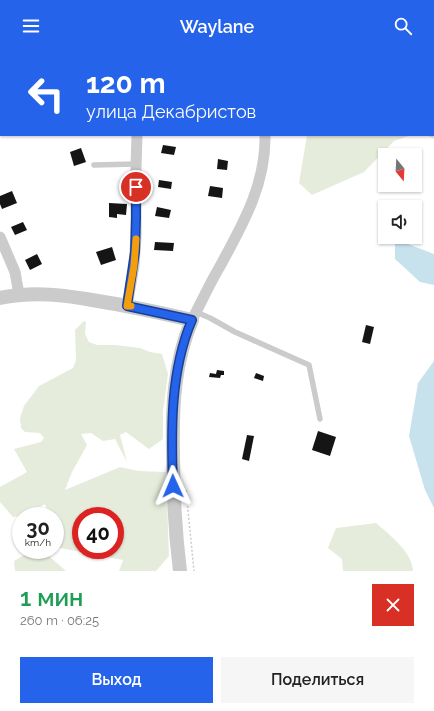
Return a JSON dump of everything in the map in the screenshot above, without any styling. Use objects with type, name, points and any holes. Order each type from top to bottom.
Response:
[{"type":"street","points":[[127,306],[134,266],[136,237],[137,136]]},
{"type":"street","points":[[180,571],[174,512],[173,474],[174,403],[180,355],[185,336],[194,316],[254,199],[259,183],[265,151],[265,136]]},
{"type":"street","points":[[0,237],[15,272],[19,294]]},
{"type":"street","points":[[0,298],[34,293],[63,295],[194,316]]},
{"type":"lane","points":[[94,165],[136,164]]},
{"type":"lane","points":[[194,316],[210,318]]},
{"type":"lane","points":[[194,316],[210,318],[235,332],[309,365],[320,419]]},
{"type":"path","points":[[187,491],[194,571]]},
{"type":"green space","points":[[307,136],[408,136],[394,141],[387,148],[378,148],[378,158],[364,172],[312,195],[299,183]]},
{"type":"green space","points":[[86,321],[85,334],[89,342],[97,345],[115,345],[140,348],[150,352],[162,354],[168,374],[163,411],[163,439],[149,449],[126,432],[120,435],[127,462],[115,439],[103,441],[91,433],[81,434],[87,445],[72,472],[65,490],[120,467],[139,471],[166,472],[169,556],[156,571],[119,571],[123,560],[118,559],[124,559],[124,507],[72,507],[72,550],[64,549],[64,507],[46,507],[45,504],[40,507],[12,507],[12,516],[0,502],[0,487],[27,472],[14,449],[41,442],[44,438],[40,433],[25,432],[21,428],[20,418],[24,406],[39,386],[73,368],[76,360],[75,330]]},
{"type":"green space","points":[[376,523],[405,551],[412,564],[413,571],[343,571],[342,559],[328,548],[336,528]]},
{"type":"green space","points":[[17,559],[52,559],[66,571],[15,571],[14,561]]},
{"type":"water","points":[[395,244],[408,244],[434,254],[434,285],[420,282],[395,259]]},
{"type":"water","points":[[434,361],[434,508],[425,490],[409,436],[418,383]]},
{"type":"building","points":[[163,145],[176,147],[174,155],[161,153]]},
{"type":"building","points":[[81,148],[86,162],[74,166],[70,152]]},
{"type":"building","points":[[218,159],[228,161],[227,170],[217,169]]},
{"type":"building","points":[[159,180],[172,182],[171,189],[158,187]]},
{"type":"building","points":[[210,186],[223,188],[222,198],[208,196]]},
{"type":"building","points":[[12,191],[17,203],[2,209],[0,204],[0,196]]},
{"type":"building","points":[[109,203],[127,204],[126,215],[117,214],[117,218],[109,217]]},
{"type":"building","points":[[157,207],[171,210],[169,218],[155,216]]},
{"type":"building","points":[[23,222],[27,230],[15,235],[11,227]]},
{"type":"building","points":[[155,242],[174,243],[173,251],[154,250]]},
{"type":"building","points":[[112,247],[116,260],[101,265],[96,252]]},
{"type":"building","points":[[37,254],[42,264],[30,270],[25,260]]},
{"type":"building","points":[[366,325],[374,327],[370,344],[362,342]]},
{"type":"building","points":[[217,370],[224,371],[224,375],[221,375],[220,378],[209,377],[210,373],[216,374]]},
{"type":"building","points":[[256,373],[264,376],[263,381],[254,378]]},
{"type":"building","points":[[318,431],[336,437],[330,456],[312,450]]},
{"type":"building","points":[[247,435],[254,436],[249,461],[242,459]]},
{"type":"slow traffic","points":[[131,306],[127,306],[134,266],[136,239]]},
{"type":"route","points":[[136,187],[136,237],[134,266],[127,306],[192,320],[185,336],[180,355],[174,396],[172,432],[173,486]]}]
